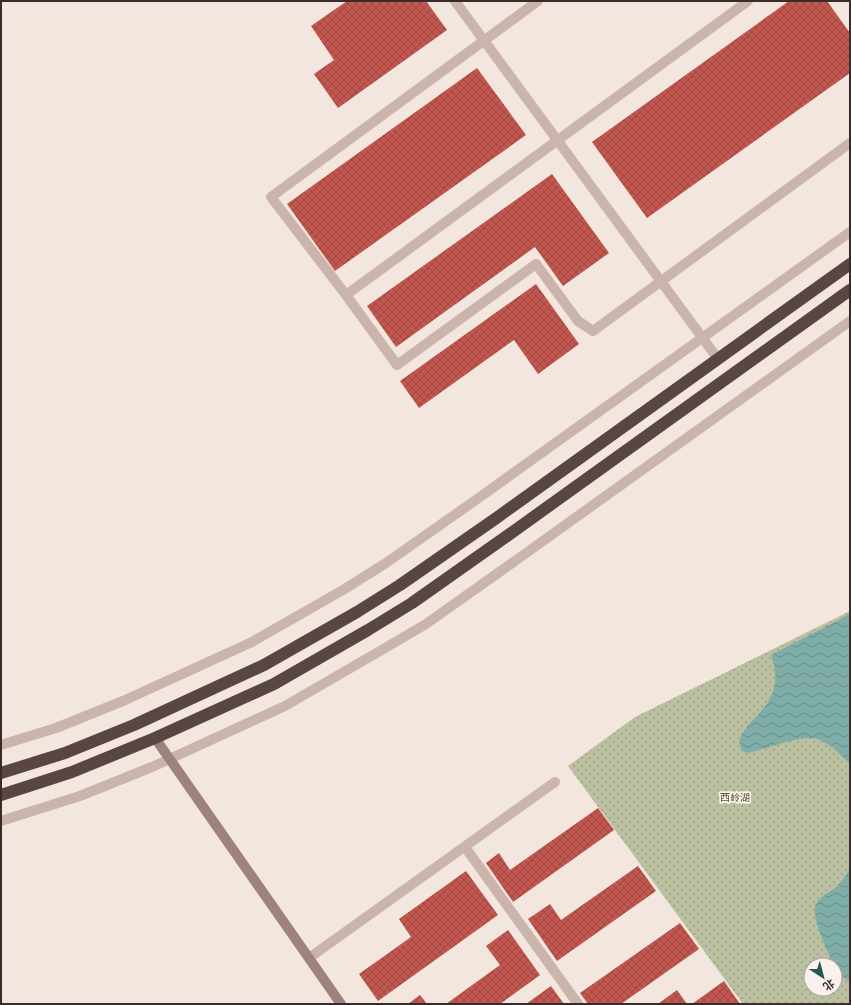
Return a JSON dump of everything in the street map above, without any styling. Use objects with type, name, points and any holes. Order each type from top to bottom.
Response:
[{"type":"highway","points":[[1,773],[65,753],[134,725],[264,665],[400,585],[850,264]]},
{"type":"highway","points":[[1,795],[72,772],[155,738],[274,684],[368,630],[412,603],[527,522],[850,290]]},
{"type":"street","points":[[455,1],[718,359]]},
{"type":"street","points":[[538,1],[271,197],[397,365],[536,264],[578,321],[593,331],[850,143]]},
{"type":"street","points":[[346,295],[748,1]]},
{"type":"street","points":[[1,746],[56,728],[138,694],[252,642],[344,590],[399,555],[850,232]]},
{"type":"street","points":[[1,821],[80,796],[169,759],[285,706],[426,624],[850,321]]},
{"type":"street","points":[[155,738],[341,1004]]},
{"type":"street","points":[[309,958],[555,782]]},
{"type":"street","points":[[465,847],[578,1004]]},
{"type":"green space","name":"西岭湖","points":[[850,611],[850,1004],[743,1004],[568,766],[635,717]]},
{"type":"water","points":[[850,614],[850,764],[828,744],[812,738],[790,741],[749,753],[742,751],[739,742],[744,730],[766,705],[774,689],[775,674],[771,655]]},
{"type":"water","points":[[850,868],[850,982],[843,976],[843,957],[830,957],[818,928],[815,909],[818,901],[835,888]]},
{"type":"building","points":[[347,1],[426,1],[447,30],[338,108],[314,74],[334,60],[311,26]]},
{"type":"building","points":[[789,1],[827,1],[850,33],[850,73],[647,218],[592,142]]},
{"type":"building","points":[[477,68],[526,135],[335,271],[287,204]]},
{"type":"building","points":[[552,174],[609,253],[563,286],[535,247],[396,347],[367,306]]},
{"type":"building","points":[[536,284],[579,344],[538,374],[514,340],[419,408],[400,381]]},
{"type":"building","points":[[598,808],[614,830],[513,902],[486,863],[499,853],[510,870]]},
{"type":"building","points":[[638,866],[656,891],[557,961],[528,919],[550,904],[561,920]]},
{"type":"building","points":[[466,871],[498,915],[378,1001],[359,974],[411,937],[399,919]]},
{"type":"building","points":[[680,923],[699,949],[621,1004],[588,1004],[580,993]]},
{"type":"building","points":[[508,930],[540,975],[500,1004],[446,1004],[500,965],[486,946]]},
{"type":"building","points":[[724,981],[740,1004],[692,1004]]},
{"type":"building","points":[[551,986],[564,1004],[526,1004]]},
{"type":"building","points":[[677,990],[687,1004],[658,1004]]},
{"type":"building","points":[[420,995],[427,1004],[408,1004]]}]
